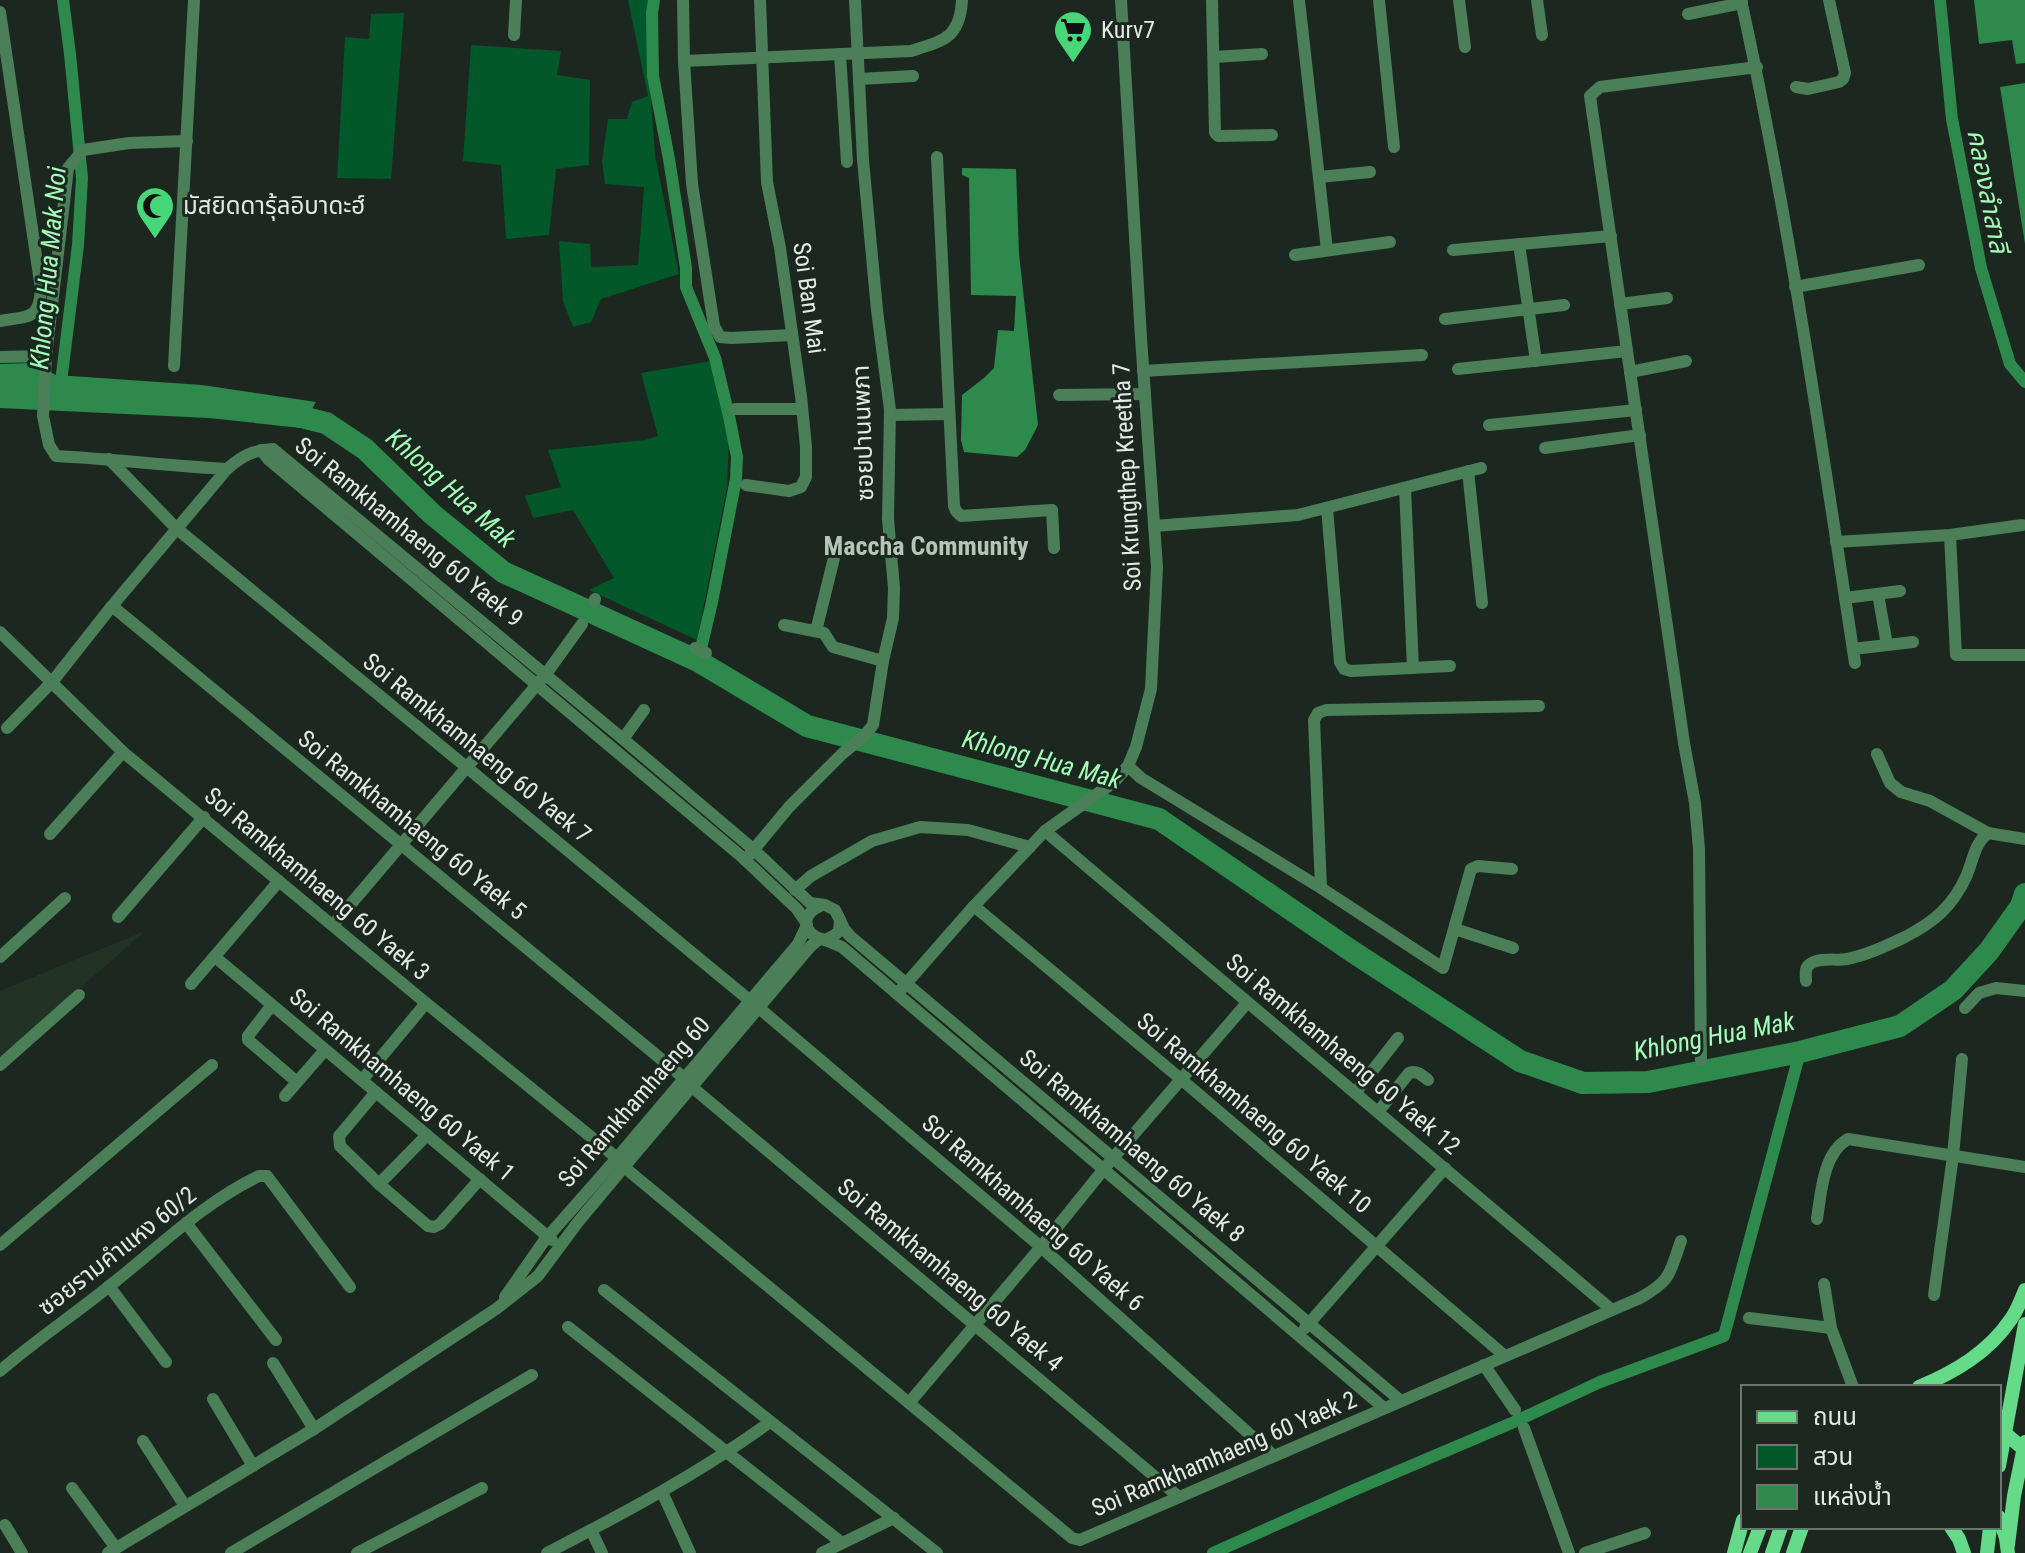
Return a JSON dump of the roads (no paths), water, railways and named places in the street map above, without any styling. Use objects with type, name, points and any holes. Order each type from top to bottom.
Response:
[{"type":"main road","points":[[1923,1385],[1961,1367],[1988,1347],[2012,1318],[2025,1290]]},
{"type":"main road","points":[[2001,1454],[2025,1324]]},
{"type":"main road","points":[[2001,1431],[2025,1450]]},
{"type":"main road","points":[[2008,1553],[2014,1496],[2025,1442]]},
{"type":"main road","points":[[2001,1525],[2008,1553]]},
{"type":"main road","points":[[1734,1553],[1741,1527]]},
{"type":"main road","points":[[1750,1553],[1759,1529]]},
{"type":"main road","points":[[1772,1553],[1780,1529]]},
{"type":"main road","points":[[1793,1553],[1801,1529]]},
{"type":"main road","points":[[1952,1529],[1964,1553]]},
{"type":"main road","points":[[1987,1553],[1990,1529]]},
{"type":"street","points":[[174,366],[194,0]]},
{"type":"street","points":[[514,35],[516,0]]},
{"type":"street","points":[[683,0],[692,184],[714,326],[720,337],[792,335]]},
{"type":"street","name":"Soi Ban Mai","points":[[746,485],[789,491],[801,487],[806,477],[802,409],[780,248],[767,182],[760,0]]},
{"type":"street","name":"ซอยปานนพภา","points":[[749,854],[789,807],[873,725],[893,618],[894,588],[888,519],[890,415],[870,235],[855,0]]},
{"type":"street","points":[[684,61],[911,51],[943,41],[953,32],[961,13],[962,0]]},
{"type":"street","name":"Soi Krungthep Kreetha 7","points":[[901,988],[1045,831],[1114,782],[1128,766],[1151,689],[1157,567],[1121,0]]},
{"type":"street","points":[[1212,0],[1215,133],[1218,136],[1272,135]]},
{"type":"street","points":[[1299,0],[1327,250]]},
{"type":"street","points":[[1379,0],[1394,147]]},
{"type":"street","points":[[1459,0],[1465,47]]},
{"type":"street","points":[[1537,0],[1542,35]]},
{"type":"street","points":[[1796,87],[1808,89],[1843,79],[1845,73],[1829,0]]},
{"type":"street","points":[[1688,14],[1742,2],[1757,67],[1795,287],[1854,656],[1887,645],[1913,642]]},
{"type":"street","points":[[0,12],[41,289],[36,312],[31,316],[0,321]]},
{"type":"street","points":[[840,54],[847,162]]},
{"type":"street","points":[[1214,57],[1262,54]]},
{"type":"street","points":[[1701,1060],[1698,824],[1590,96],[1600,87],[1757,67]]},
{"type":"street","points":[[859,79],[913,76]]},
{"type":"street","points":[[187,141],[129,143],[83,150],[68,168],[46,360],[43,416],[49,445],[56,456],[227,469]]},
{"type":"street","points":[[937,157],[954,506],[961,516],[1052,510],[1054,548]]},
{"type":"street","points":[[1319,177],[1370,172]]},
{"type":"street","points":[[1453,250],[1611,236]]},
{"type":"street","points":[[1295,255],[1390,242]]},
{"type":"street","points":[[1519,244],[1536,361]]},
{"type":"street","points":[[1795,287],[1919,265]]},
{"type":"street","points":[[1620,304],[1667,298]]},
{"type":"street","points":[[1445,319],[1564,305]]},
{"type":"street","points":[[1458,369],[1627,351]]},
{"type":"street","points":[[1143,371],[1422,355]]},
{"type":"street","points":[[0,357],[46,360]]},
{"type":"street","points":[[1630,372],[1686,361]]},
{"type":"street","points":[[1059,395],[1145,394]]},
{"type":"street","points":[[735,409],[802,409]]},
{"type":"street","points":[[1489,425],[1636,410]]},
{"type":"street","points":[[890,415],[949,414]]},
{"type":"street","points":[[1545,448],[1640,435]]},
{"type":"street","name":"Soi Ramkhamhaeng 60 Yaek 9","points":[[227,469],[240,458],[273,449],[749,854],[810,903],[820,906]]},
{"type":"street","name":"Soi Ramkhamhaeng 60 Yaek 7","points":[[109,459],[176,528],[755,1004]]},
{"type":"street","points":[[7,728],[52,682],[227,469]]},
{"type":"street","points":[[1154,526],[1298,515],[1475,470],[1482,603]]},
{"type":"street","points":[[1405,488],[1413,668]]},
{"type":"street","points":[[1327,508],[1340,662],[1344,669],[1450,666]]},
{"type":"street","points":[[1836,542],[1950,535],[2022,525]]},
{"type":"street","points":[[1950,535],[1956,655],[2025,655]]},
{"type":"street","points":[[816,631],[834,558]]},
{"type":"street","points":[[1845,598],[1900,591]]},
{"type":"street","points":[[1878,594],[1887,645]]},
{"type":"street","name":"Soi Ramkhamhaeng 60 Yaek 5","points":[[112,606],[688,1083]]},
{"type":"street","points":[[333,925],[542,680],[582,624]]},
{"type":"street","points":[[784,625],[824,633],[833,647],[883,661]]},
{"type":"street","name":"Soi Ramkhamhaeng 60 Yaek 3","points":[[0,632],[123,752],[620,1162]]},
{"type":"street","name":"Soi Ramkhamhaeng 60 Yaek 9","points":[[542,680],[623,739],[749,854],[806,923]]},
{"type":"street","points":[[1321,888],[1314,720],[1318,713],[1326,710],[1539,706]]},
{"type":"street","points":[[623,739],[644,710]]},
{"type":"street","points":[[50,834],[123,752]]},
{"type":"street","points":[[1877,754],[1890,783],[1901,792],[1930,801],[1988,833],[2025,839]]},
{"type":"street","points":[[1128,766],[1141,778],[1321,888],[1443,968],[1471,869],[1478,866],[1512,869]]},
{"type":"street","points":[[118,917],[204,817]]},
{"type":"street","points":[[795,890],[811,876],[872,841],[920,827],[968,830],[1030,847]]},
{"type":"street","name":"Soi Ramkhamhaeng 60 Yaek 12","points":[[1045,831],[1612,1310]]},
{"type":"street","points":[[1806,981],[1809,964],[1847,959],[1881,949],[1941,914],[1955,898],[1975,849],[1988,833]]},
{"type":"street","points":[[191,984],[279,881]]},
{"type":"street","points":[[0,957],[65,898]]},
{"type":"street","points":[[820,906],[831,907],[839,914],[840,920]]},
{"type":"street","name":"Soi Ramkhamhaeng 60","points":[[755,1004],[798,944],[810,911],[820,906]]},
{"type":"street","name":"Soi Ramkhamhaeng 60 Yaek 10","points":[[974,906],[1505,1356]]},
{"type":"street","name":"Soi Ramkhamhaeng 60","points":[[496,1309],[548,1236],[620,1162],[755,1004],[810,947],[839,931],[840,920]]},
{"type":"street","name":"Soi Ramkhamhaeng 60 Yaek 8","points":[[840,920],[850,936],[901,988],[996,1078],[1384,1408]]},
{"type":"street","points":[[806,923],[810,933],[822,940]]},
{"type":"street","points":[[1455,929],[1513,948]]},
{"type":"street","name":"Soi Ramkhamhaeng 60 Yaek 8","points":[[822,940],[842,947],[901,988],[1004,1067],[1401,1401]]},
{"type":"street","name":"Soi Ramkhamhaeng 60 Yaek 1","points":[[215,957],[561,1247]]},
{"type":"street","points":[[1965,1008],[1979,993],[1996,988],[2025,991]]},
{"type":"street","points":[[0,1065],[79,995]]},
{"type":"street","points":[[362,1080],[426,1003]]},
{"type":"street","points":[[909,1403],[1247,1003]]},
{"type":"street","name":"Soi Ramkhamhaeng 60 Yaek 6","points":[[755,1004],[1041,1247],[1274,1456]]},
{"type":"street","points":[[272,1005],[248,1040],[297,1082]]},
{"type":"street","points":[[1355,1093],[1398,1038]]},
{"type":"street","points":[[285,1096],[325,1050]]},
{"type":"street","points":[[1934,1295],[1953,1156],[1962,1059]]},
{"type":"street","points":[[0,1245],[212,1065]]},
{"type":"street","points":[[996,1078],[1004,1067]]},
{"type":"street","points":[[1378,1112],[1409,1073],[1418,1072],[1428,1080]]},
{"type":"street","name":"Soi Ramkhamhaeng 60 Yaek 4","points":[[688,1083],[1179,1497]]},
{"type":"street","points":[[376,1092],[338,1141],[379,1184],[428,1226],[440,1224],[480,1179]]},
{"type":"street","points":[[379,1184],[427,1135]]},
{"type":"street","points":[[1817,1219],[1825,1173],[1834,1151],[1848,1139],[2025,1167]]},
{"type":"street","name":"Soi Ramkhamhaeng 60","points":[[112,1551],[314,1429],[496,1309],[538,1276],[620,1162]]},
{"type":"street","name":"Soi Ramkhamhaeng 60 Yaek 2","points":[[620,1162],[1072,1538],[1080,1540],[1640,1298],[1667,1281],[1681,1241]]},
{"type":"street","points":[[1298,1335],[1445,1168]]},
{"type":"street","name":"ซอยรามคำแหง 60/2","points":[[0,1371],[186,1223],[259,1176],[267,1176],[350,1287]]},
{"type":"street","points":[[186,1223],[276,1340]]},
{"type":"street","points":[[1203,1254],[1212,1242]]},
{"type":"street","points":[[1824,1284],[1831,1328],[1852,1385]]},
{"type":"street","points":[[109,1286],[166,1362]]},
{"type":"street","points":[[604,1290],[937,1553]]},
{"type":"street","points":[[1749,1318],[1831,1328]]},
{"type":"street","points":[[568,1327],[842,1543]]},
{"type":"street","points":[[273,1363],[314,1429]]},
{"type":"street","points":[[1484,1365],[1515,1410]]},
{"type":"street","points":[[231,1553],[532,1375]]},
{"type":"street","points":[[213,1399],[253,1466]]},
{"type":"street","points":[[547,1553],[662,1492],[770,1422]]},
{"type":"street","points":[[1524,1428],[1569,1553]]},
{"type":"street","points":[[143,1441],[185,1506]]},
{"type":"street","points":[[72,1488],[112,1551]]},
{"type":"street","points":[[357,1553],[482,1488]]},
{"type":"street","points":[[662,1492],[690,1553]]},
{"type":"street","points":[[822,1553],[894,1518]]},
{"type":"street","points":[[5,1525],[22,1553]]},
{"type":"street","points":[[591,1530],[602,1553]]},
{"type":"street","points":[[1585,1553],[1645,1533]]},
{"type":"water","points":[[1974,0],[2025,0],[2025,63],[2016,64],[2012,40],[1979,44]]},
{"type":"water","points":[[2025,83],[2025,244],[2000,87]]},
{"type":"water","points":[[962,168],[1016,169],[1019,254],[1038,425],[1025,450],[1017,457],[964,452],[961,440],[962,395],[994,368],[998,330],[1014,331],[1016,296],[971,295],[969,178],[962,175]]},
{"type":"water","points":[[32,363],[56,375],[202,385],[316,402],[301,428],[209,418],[0,408],[0,364]]},
{"type":"waterway","name":"Khlong Hua Mak Noi","points":[[60,390],[78,245],[82,178],[63,0]]},
{"type":"waterway","points":[[654,0],[653,76],[669,159],[686,268],[686,287],[715,358],[737,457],[736,479],[698,661]]},
{"type":"waterway","name":"คลองลำสาลี","points":[[1940,0],[1952,119],[1981,268],[2010,364],[2025,382]]},
{"type":"waterway","name":"Khlong Hua Mak","points":[[281,412],[326,423],[365,449],[432,514],[503,572],[698,661],[807,726],[1159,819],[1350,950],[1520,1061],[1583,1083],[1648,1082],[1800,1052],[1900,1026],[1953,990],[1989,951],[2021,906],[2025,894]]},
{"type":"waterway","points":[[1213,1553],[1600,1382],[1724,1336],[1800,1052]]},
{"type":"place","name":"Kurv7","points":[[1073,64]]},
{"type":"place","name":"มัสยิดดารุ้ลอิบาดะฮ์","points":[[155,240]]},
{"type":"district","name":"Maccha Community","points":[[926,546]]}]
